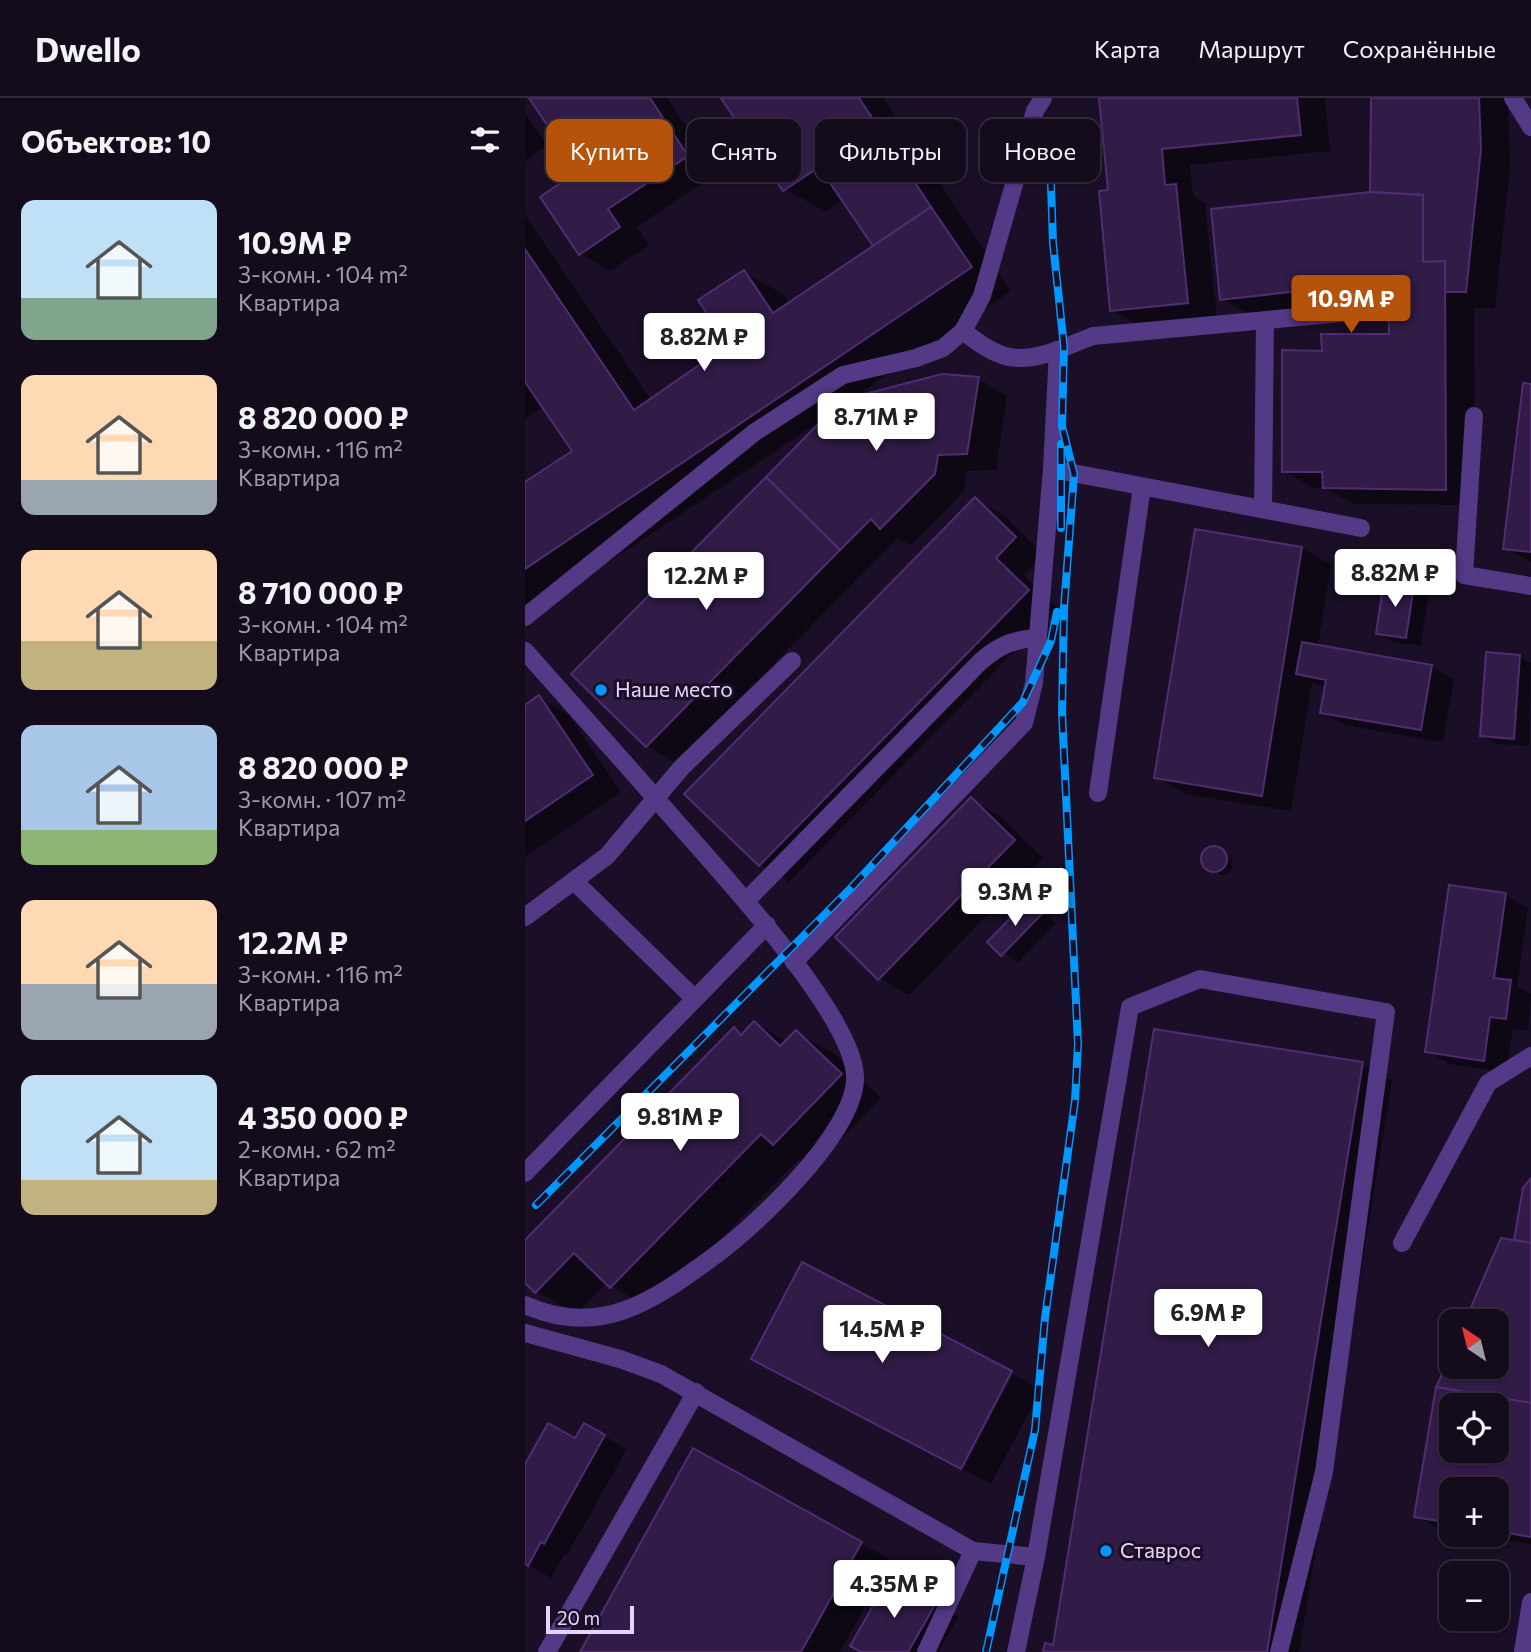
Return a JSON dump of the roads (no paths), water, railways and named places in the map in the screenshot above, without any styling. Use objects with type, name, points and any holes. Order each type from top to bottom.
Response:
[{"type":"lane","points":[[525,617],[755,432],[843,375],[916,358],[943,348],[963,331],[982,296],[1035,111],[1043,98]]},
{"type":"lane","points":[[1513,98],[1531,127]]},
{"type":"lane","points":[[963,331],[989,351],[1019,360],[1058,350],[1093,336],[1374,310]]},
{"type":"lane","points":[[1262,509],[1265,320]]},
{"type":"lane","points":[[794,962],[1024,723],[1034,683],[1052,470],[1058,350]]},
{"type":"lane","points":[[1474,416],[1464,575],[1531,586]]},
{"type":"lane","points":[[1052,470],[1361,528]]},
{"type":"lane","points":[[1098,793],[1142,487]]},
{"type":"lane","points":[[746,901],[980,662],[996,648],[1019,639],[1038,638]]},
{"type":"lane","points":[[525,651],[767,925],[850,1048],[855,1078],[850,1105],[808,1166],[756,1221],[718,1253],[649,1302],[598,1318],[568,1317],[525,1305]]},
{"type":"lane","points":[[525,917],[607,856],[682,767],[792,660]]},
{"type":"lane","points":[[575,882],[695,999]]},
{"type":"lane","points":[[525,1172],[767,925]]},
{"type":"lane","points":[[1016,1652],[1036,1557],[1129,1007],[1200,979],[1386,1012],[1324,1472],[1279,1652]]},
{"type":"lane","points":[[1402,1243],[1488,1083],[1531,1056]]},
{"type":"lane","points":[[525,1333],[642,1366],[696,1392],[973,1551],[1036,1557]]},
{"type":"lane","points":[[547,1652],[696,1392]]},
{"type":"lane","points":[[926,1652],[973,1551]]},
{"type":"lane","points":[[1524,1652],[1531,1602]]},
{"type":"railway","points":[[986,1652],[1035,1430],[1045,1318],[1075,1101],[1078,1044],[1062,712],[1064,608],[1074,474],[1062,426],[1064,347],[1053,243],[1051,182]]},
{"type":"railway","points":[[1061,444],[1061,528]]},
{"type":"railway","points":[[536,1205],[851,888],[1023,702],[1051,641],[1057,612]]},
{"type":"place","name":"Наше место","points":[[601,690]]},
{"type":"place","name":"Ставрос","points":[[1106,1551]]}]
